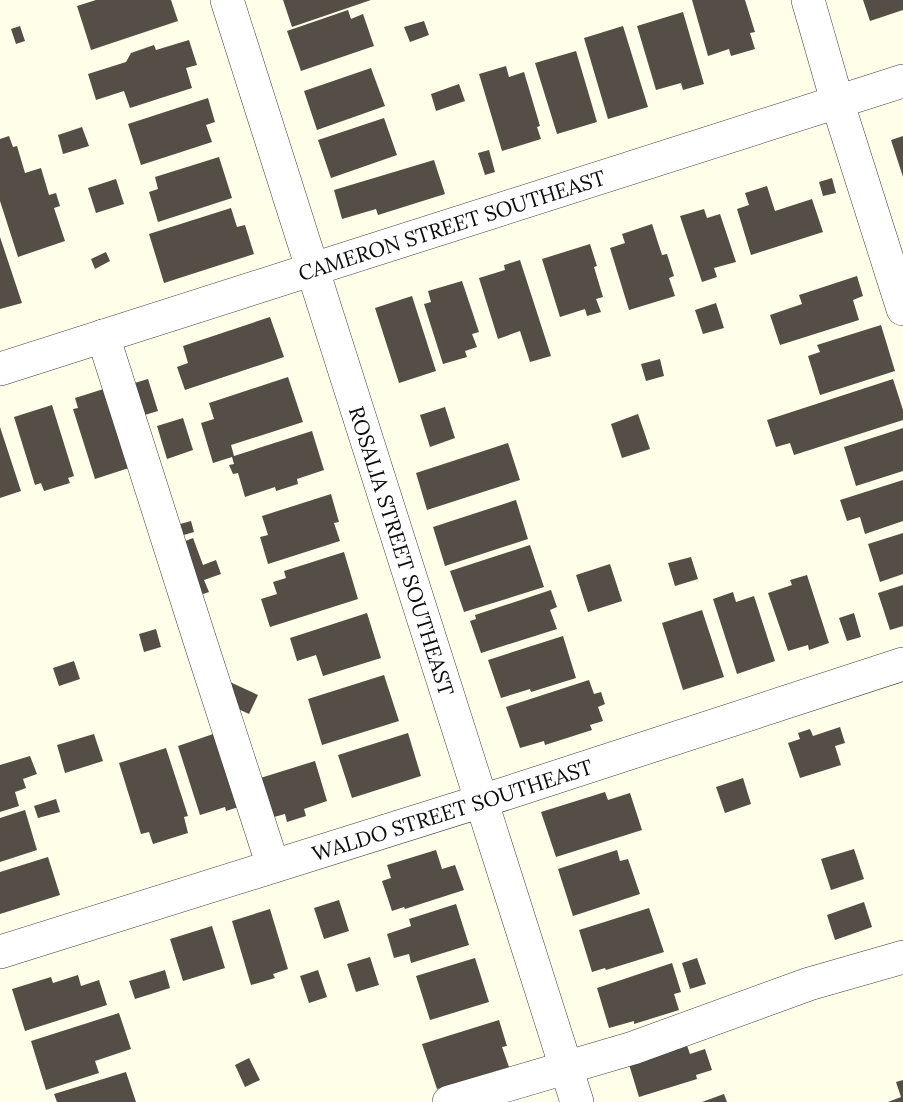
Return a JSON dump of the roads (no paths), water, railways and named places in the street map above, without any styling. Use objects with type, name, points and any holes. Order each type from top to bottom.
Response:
[{"type":"street","name":"ROSALIA STREET SOUTHEAST","points":[[226,0],[577,1102]]},
{"type":"street","points":[[808,0],[837,102],[903,309]]},
{"type":"street","name":"CAMERON STREET SOUTHEAST","points":[[0,369],[903,81]]},
{"type":"street","points":[[103,336],[273,866]]},
{"type":"street","name":"WALDO STREET SOUTHEAST","points":[[0,952],[481,801],[903,664]]},
{"type":"street","points":[[449,1102],[633,1048],[809,984],[903,957]]}]
